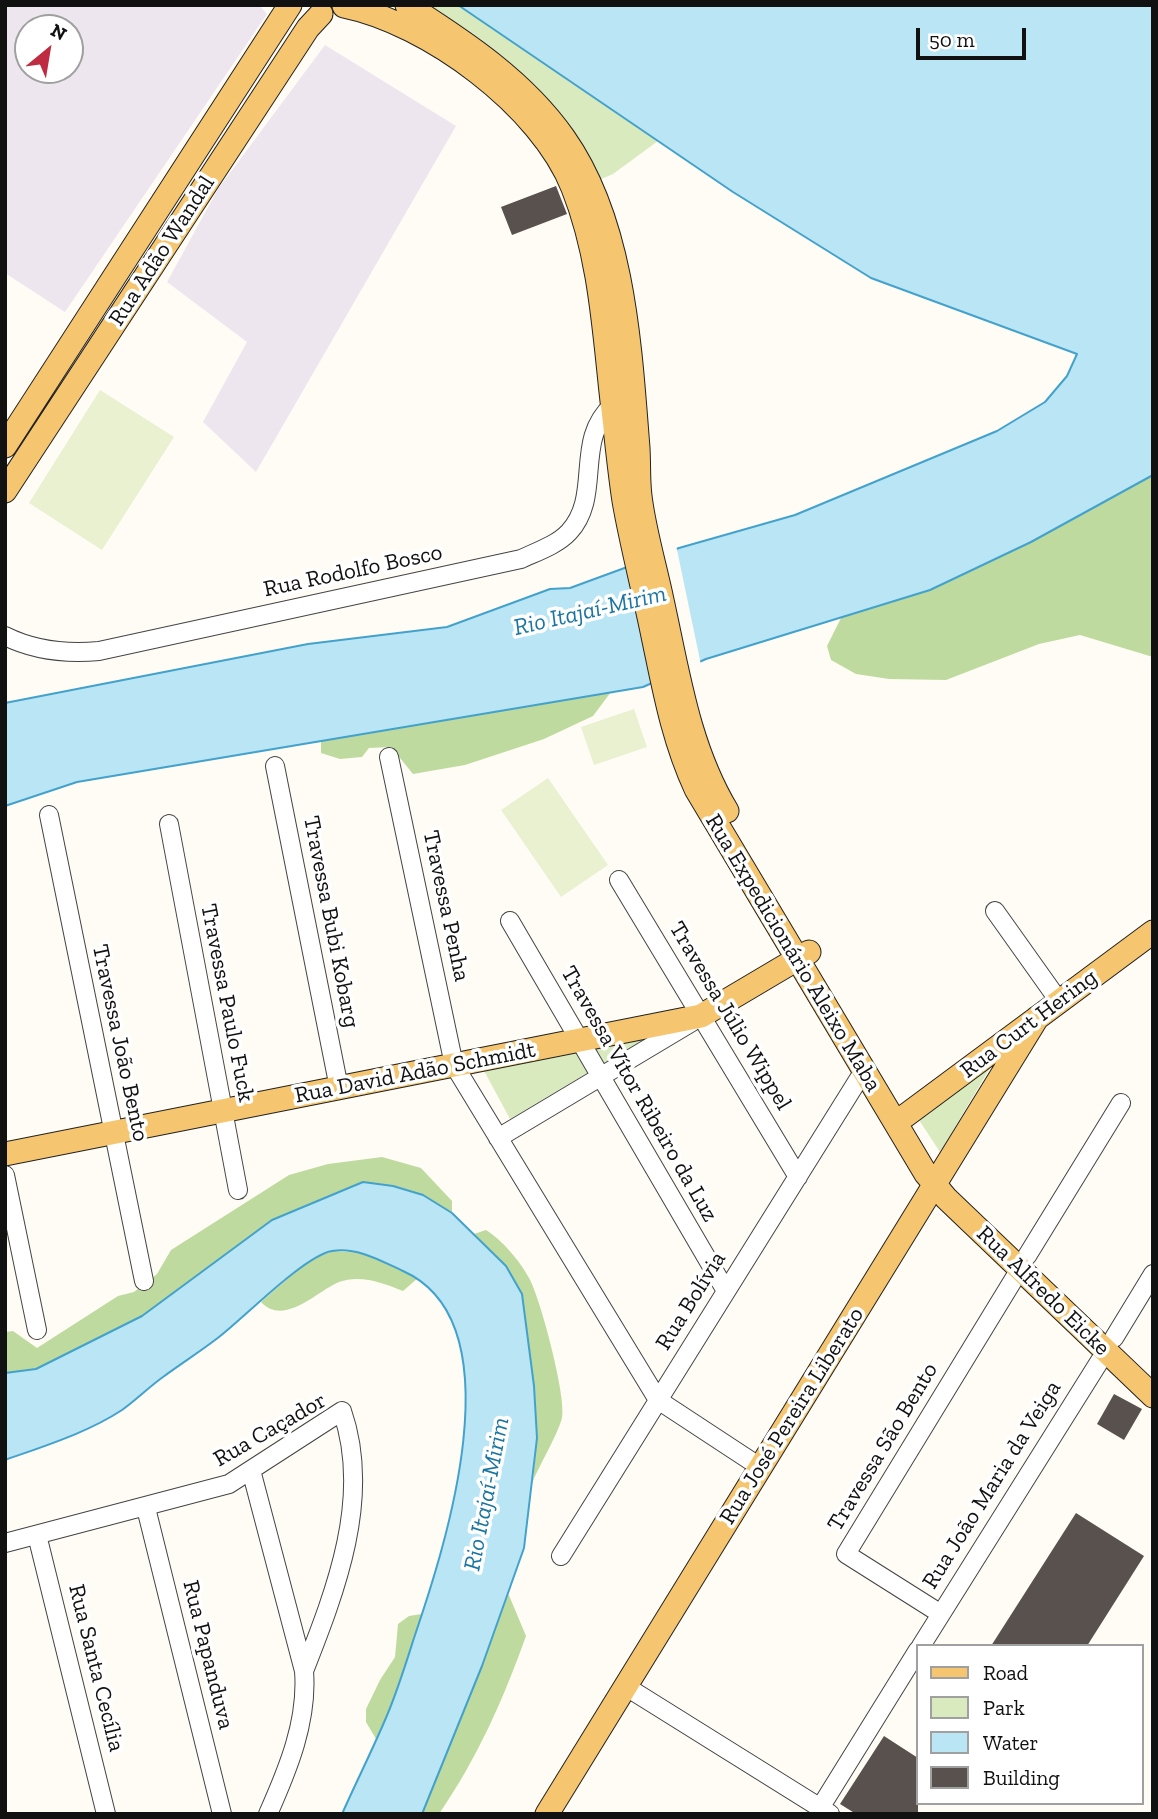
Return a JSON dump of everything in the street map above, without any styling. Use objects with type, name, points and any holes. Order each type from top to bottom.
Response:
[{"type":"main road","name":"Rua Adão Wandal","points":[[5,446],[290,5]]},
{"type":"main road","points":[[407,5],[452,34],[526,92],[565,139],[590,181],[600,212],[612,305],[612,405],[632,499]]},
{"type":"main road","points":[[312,9],[329,13],[344,6],[371,12],[395,21],[423,37],[513,103],[538,129],[562,165],[630,354],[632,499]]},
{"type":"main road","name":"Rua Adão Wandal","points":[[5,491],[308,28],[312,9]]},
{"type":"main road","name":"Rua Expedicionário Aleixo Maba","points":[[632,499],[678,712],[720,800],[863,1072],[915,1160],[938,1179]]},
{"type":"main road","name":"Rua Curt Hering","points":[[905,1116],[1153,932]]},
{"type":"main road","name":"Rua Expedicionário Aleixo Maba","points":[[803,956],[905,1116],[938,1179]]},
{"type":"main road","name":"Rua David Adão Schmidt","points":[[5,1154],[701,1016],[803,956]]},
{"type":"main road","name":"Rua José Pereira Liberato","points":[[547,1814],[1037,1018]]},
{"type":"main road","name":"Rua Alfredo Eicke","points":[[938,1179],[1110,1345],[1153,1396]]},
{"type":"main road","name":"Rua Alfredo Eicke","points":[[1110,1345],[1153,1376]]},
{"type":"street","name":"Rua Rodolfo Bosco","points":[[5,636],[21,644],[47,651],[99,651],[521,559],[568,534],[579,518],[585,498],[592,433],[601,415],[612,405]]},
{"type":"street","name":"Travessa Penha","points":[[389,757],[454,1065],[658,1400]]},
{"type":"street","name":"Travessa Bubi Kobarg","points":[[275,766],[340,1088]]},
{"type":"street","name":"Travessa João Bento","points":[[49,815],[144,1281]]},
{"type":"street","name":"Travessa Paulo Fuck","points":[[169,824],[238,1191]]},
{"type":"street","name":"Travessa Júlio Wippel","points":[[620,880],[798,1177]]},
{"type":"street","points":[[995,911],[1059,1001]]},
{"type":"street","name":"Travessa Vítor Ribeiro da Luz","points":[[510,921],[726,1291]]},
{"type":"street","points":[[498,1138],[701,1016]]},
{"type":"street","name":"Rua Bolívia","points":[[561,1556],[863,1072]]},
{"type":"street","points":[[1023,1262],[1121,1103]]},
{"type":"street","points":[[5,1175],[37,1331]]},
{"type":"street","name":"Travessa São Bento","points":[[941,1614],[846,1555],[1023,1262]]},
{"type":"street","name":"Rua João Maria da Veiga","points":[[922,1644],[1153,1274]]},
{"type":"street","points":[[658,1400],[760,1467]]},
{"type":"street","name":"Rua Caçador","points":[[5,1543],[229,1484],[342,1411],[355,1470],[353,1508],[338,1574],[321,1629],[304,1671]]},
{"type":"street","points":[[251,1470],[304,1671],[305,1692],[301,1720],[293,1751],[268,1814]]},
{"type":"street","name":"Rua Papanduva","points":[[146,1508],[222,1814]]},
{"type":"street","name":"Rua Santa Cecília","points":[[37,1535],[106,1814]]},
{"type":"street","points":[[625,1686],[825,1811],[916,1653]]},
{"type":"shaded area","points":[[5,5],[259,5],[267,14],[65,312],[5,273]]},
{"type":"shaded area","points":[[325,45],[456,126],[256,472],[203,422],[247,342],[167,282],[218,189]]},
{"type":"green space","points":[[427,5],[458,5],[658,141],[613,174],[599,180]]},
{"type":"green space","points":[[100,390],[174,437],[102,550],[29,503]]},
{"type":"green space","points":[[1153,475],[1153,657],[1080,635],[1039,644],[946,680],[889,679],[856,674],[831,660],[827,646],[842,616],[930,590],[1031,542]]},
{"type":"green space","points":[[611,692],[593,716],[544,739],[465,765],[413,774],[391,747],[369,748],[362,757],[340,759],[321,753],[321,741]]},
{"type":"green space","points":[[634,709],[647,747],[594,765],[581,727]]},
{"type":"green space","points":[[548,778],[608,865],[561,897],[501,810]]},
{"type":"green space","points":[[669,1028],[606,1066],[593,1044]]},
{"type":"green space","points":[[575,1047],[589,1072],[510,1119],[482,1067]]},
{"type":"green space","points":[[993,1063],[940,1152],[919,1120]]},
{"type":"green space","points":[[382,1157],[421,1168],[452,1201],[452,1213],[423,1195],[272,1220],[142,1316],[36,1369],[5,1375],[5,1332],[13,1331],[37,1348],[118,1296],[134,1292],[157,1274],[171,1250],[289,1175],[328,1164]]},
{"type":"green space","points":[[486,1230],[510,1251],[529,1278],[546,1325],[557,1370],[562,1418],[533,1481],[537,1438],[534,1386],[522,1294],[474,1234]]},
{"type":"green space","points":[[333,1251],[365,1253],[418,1278],[403,1291],[372,1280],[347,1280],[330,1286],[300,1305],[280,1311],[270,1309],[261,1302],[308,1261]]},
{"type":"green space","points":[[508,1593],[526,1636],[517,1660],[489,1728],[453,1793],[439,1814],[422,1814],[482,1666]]},
{"type":"green space","points":[[422,1614],[389,1712],[376,1739],[366,1722],[366,1709],[395,1657],[398,1624],[409,1616]]},
{"type":"water","name":"Rio Itajaí-Mirim","points":[[458,5],[1153,5],[1153,475],[1031,542],[930,590],[706,659],[643,687],[77,782],[5,806],[5,703],[308,644],[447,627],[550,589],[570,588],[679,548],[795,515],[997,431],[1045,402],[1067,376],[1077,354],[871,278],[733,192]]},
{"type":"water","name":"Rio Itajaí-Mirim","points":[[363,1182],[393,1186],[423,1195],[452,1213],[506,1266],[522,1294],[534,1386],[537,1438],[524,1548],[482,1666],[422,1814],[342,1814],[399,1685],[427,1599],[454,1497],[463,1441],[465,1387],[458,1338],[438,1298],[403,1271],[369,1256],[342,1250],[320,1255],[291,1275],[219,1337],[122,1410],[80,1432],[5,1460],[5,1373],[36,1369],[142,1316],[272,1220]]},
{"type":"pier","points":[[676,545],[701,665],[653,686],[627,564]]},
{"type":"building","points":[[556,186],[567,214],[512,235],[501,207]]},
{"type":"building","points":[[1114,1394],[1142,1409],[1124,1440],[1097,1424]]},
{"type":"building","points":[[1076,1513],[1144,1556],[1088,1644],[992,1644]]},
{"type":"building","points":[[884,1736],[916,1757],[918,1814],[856,1814],[840,1804]]}]
